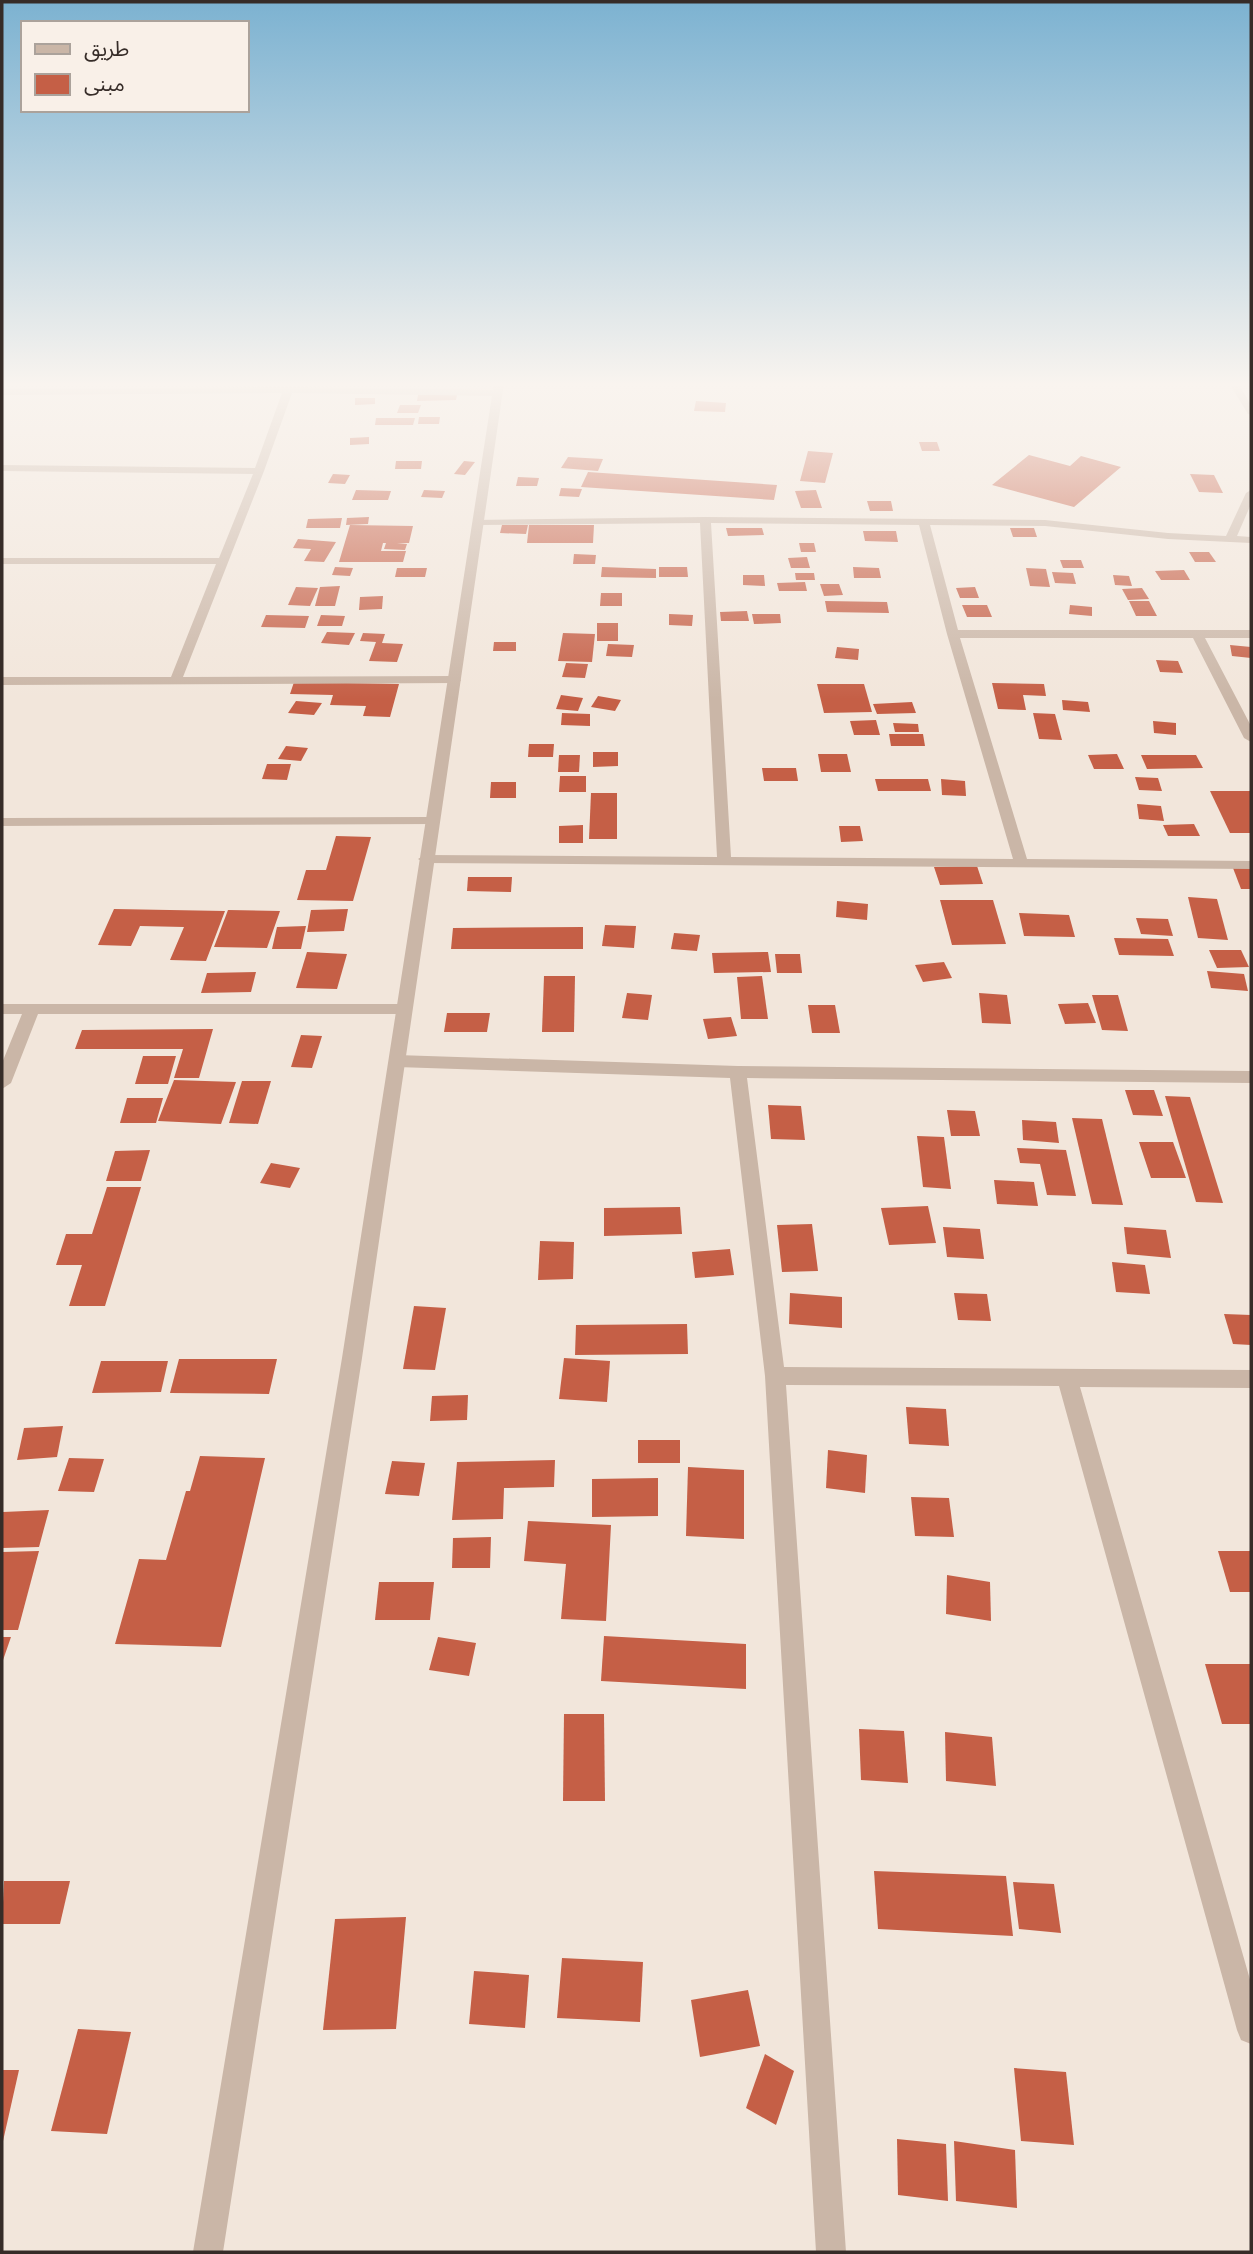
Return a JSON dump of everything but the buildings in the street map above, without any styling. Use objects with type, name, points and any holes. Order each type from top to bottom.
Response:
[{"type":"street","points":[[176,679],[252,488]]},
{"type":"street","points":[[208,2252],[397,1061],[430,821],[455,680],[483,488]]},
{"type":"street","points":[[1230,539],[1251,493]]},
{"type":"street","points":[[478,522],[705,520],[1045,523],[1251,540]]},
{"type":"street","points":[[705,520],[724,860]]},
{"type":"street","points":[[924,523],[953,634],[1022,865]]},
{"type":"street","points":[[2,561],[221,561]]},
{"type":"street","points":[[953,634],[1251,634]]},
{"type":"street","points":[[1197,634],[1251,738]]},
{"type":"street","points":[[2,681],[455,680]]},
{"type":"street","points":[[2,822],[430,821]]},
{"type":"street","points":[[425,859],[1251,865]]},
{"type":"street","points":[[2,1009],[404,1009]]},
{"type":"street","points":[[2,1083],[32,1009]]},
{"type":"street","points":[[397,1061],[738,1072],[1251,1077]]},
{"type":"street","points":[[738,1072],[775,1376],[831,2252]]},
{"type":"street","points":[[775,1376],[1251,1379]]},
{"type":"street","points":[[1067,1378],[1251,2030]]}]
